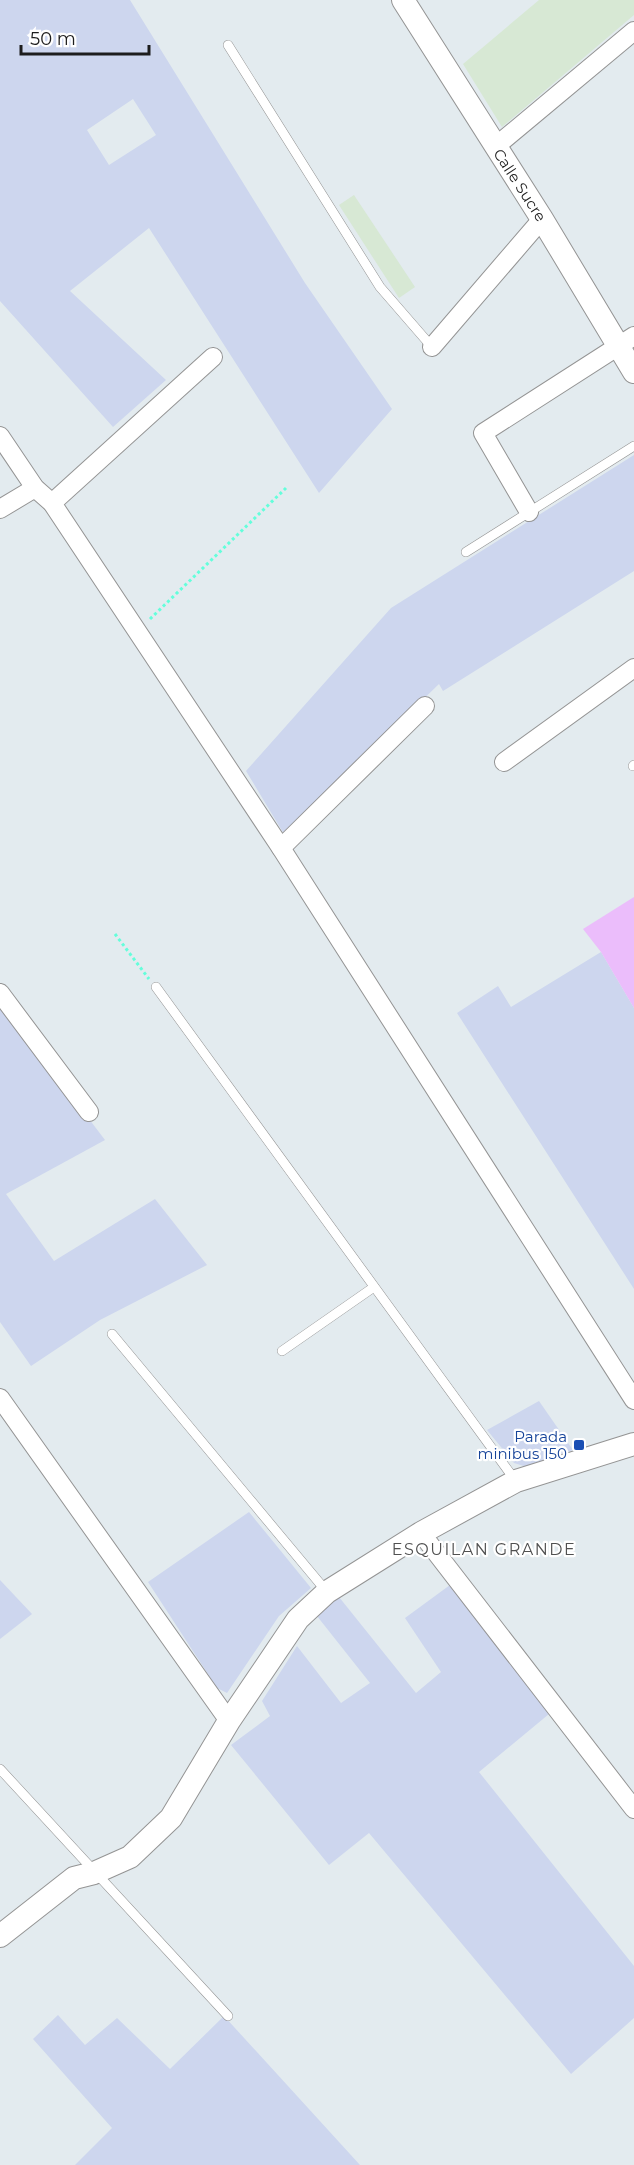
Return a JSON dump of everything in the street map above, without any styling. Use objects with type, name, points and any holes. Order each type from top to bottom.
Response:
[{"type":"street","name":"Calle Sucre","points":[[403,0],[542,219],[626,341],[634,372]]},
{"type":"street","points":[[495,147],[634,31]]},
{"type":"street","points":[[432,347],[542,219]]},
{"type":"street","points":[[529,512],[483,433],[626,341]]},
{"type":"street","points":[[52,503],[213,357]]},
{"type":"street","points":[[0,436],[35,488],[52,503],[136,633],[281,848],[634,1400]]},
{"type":"street","points":[[0,509],[35,488]]},
{"type":"street","points":[[504,762],[634,668]]},
{"type":"street","points":[[281,848],[425,705]]},
{"type":"street","points":[[0,993],[89,1112]]},
{"type":"street","points":[[0,1398],[229,1720]]},
{"type":"street","points":[[0,1936],[74,1878],[94,1873],[130,1857],[171,1818],[229,1720],[298,1619],[327,1592],[421,1533],[516,1481],[634,1444]]},
{"type":"street","points":[[421,1533],[634,1809]]},
{"type":"lane","points":[[228,45],[380,287],[432,347]]},
{"type":"lane","points":[[466,552],[634,446]]},
{"type":"lane","points":[[156,987],[516,1481]]},
{"type":"lane","points":[[282,1351],[374,1287]]},
{"type":"lane","points":[[112,1334],[327,1592]]},
{"type":"lane","points":[[0,1768],[94,1873],[228,2016]]},
{"type":"path","points":[[136,633],[286,488]]},
{"type":"path","points":[[115,934],[156,987]]},
{"type":"shaded area","points":[[0,0],[130,0],[305,283],[392,409],[319,493],[149,228],[70,291],[166,380],[113,427],[0,301]],"holes":[[[133,99],[156,135],[109,165],[87,130]]]},
{"type":"shaded area","points":[[539,0],[634,0],[634,15],[502,127],[463,64]]},
{"type":"shaded area","points":[[354,195],[415,287],[399,298],[339,205]]},
{"type":"shaded area","points":[[634,455],[634,571],[443,691],[439,684],[284,834],[246,771],[391,608]]},
{"type":"shaded area","points":[[634,897],[634,1008],[601,952],[583,929]]},
{"type":"shaded area","points":[[601,952],[634,1008],[634,1289],[457,1013],[498,986],[511,1007]]},
{"type":"shaded area","points":[[0,1002],[105,1140],[6,1194],[54,1261],[155,1199],[207,1265],[100,1320],[31,1366],[0,1322]]},
{"type":"shaded area","points":[[539,1401],[573,1450],[527,1467],[514,1463],[487,1430]]},
{"type":"shaded area","points":[[249,1512],[311,1588],[279,1616],[227,1693],[217,1688],[148,1582]]},
{"type":"shaded area","points":[[0,1580],[32,1614],[0,1639]]},
{"type":"shaded area","points":[[450,1585],[549,1714],[479,1772],[634,1966],[634,2018],[571,2074],[369,1833],[329,1865],[231,1745],[270,1716],[262,1701],[297,1646],[341,1703],[370,1683],[313,1611],[335,1592],[416,1693],[441,1672],[405,1618]]},
{"type":"shaded area","points":[[58,2015],[85,2045],[117,2018],[170,2069],[224,2016],[360,2165],[75,2165],[112,2128],[33,2039]]},
{"type":"place","name":"Parada minibus 150","points":[[579,1445]]},
{"type":"district","name":"ESQUILAN GRANDE","points":[[484,1549]]}]
